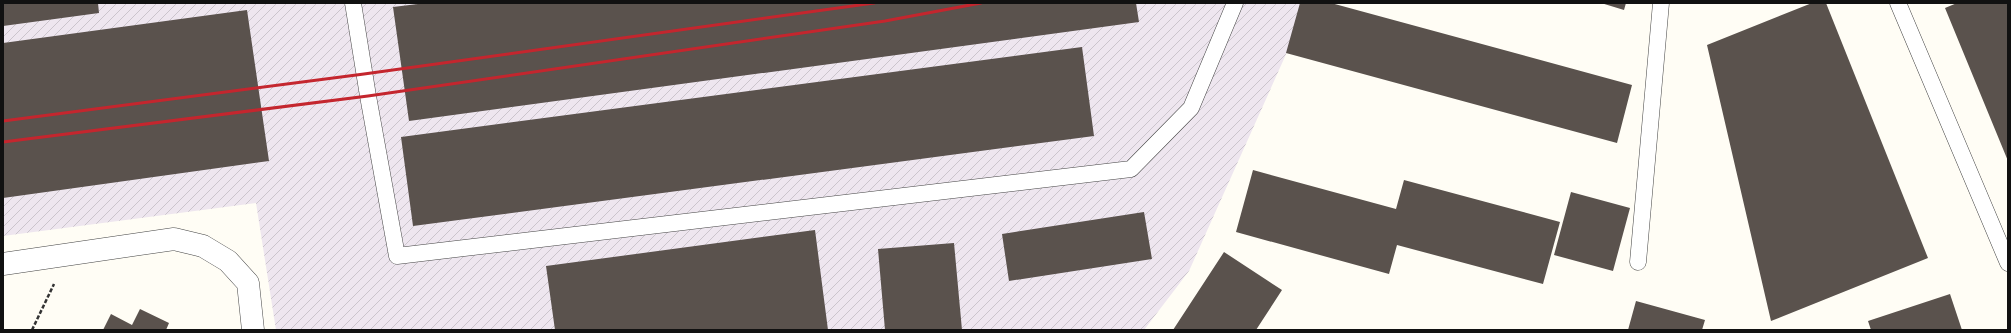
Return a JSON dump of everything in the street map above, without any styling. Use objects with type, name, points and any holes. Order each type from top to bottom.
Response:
[{"type":"street","points":[[3,264],[174,240],[203,246],[228,261],[248,283],[253,330]]},
{"type":"lane","points":[[354,3],[368,96],[397,256],[1131,169],[1191,108],[1235,3]]},
{"type":"lane","points":[[1638,262],[1661,3]]},
{"type":"lane","points":[[1898,3],[2008,263]]},
{"type":"path","points":[[32,330],[68,254]]},
{"type":"shaded area","points":[[3,3],[1309,3],[1189,271],[1144,330],[276,330],[256,203],[3,236]]},
{"type":"building","points":[[3,3],[98,3],[99,13],[3,26]]},
{"type":"building","points":[[426,3],[1136,3],[1139,22],[409,121],[393,7]]},
{"type":"building","points":[[1300,3],[1331,3],[1632,85],[1617,143],[1286,53]]},
{"type":"building","points":[[1601,3],[1626,3],[1624,10]]},
{"type":"building","points":[[1812,3],[1826,3],[1928,258],[1771,321],[1707,45]]},
{"type":"building","points":[[1957,3],[2008,3],[2008,161],[1945,8]]},
{"type":"building","points":[[247,10],[269,161],[3,198],[3,43]]},
{"type":"building","points":[[1082,47],[1094,136],[413,226],[401,137]]},
{"type":"building","points":[[1253,170],[1396,209],[1404,180],[1560,222],[1543,284],[1397,245],[1389,274],[1236,232]]},
{"type":"building","points":[[1571,192],[1630,208],[1613,271],[1554,255]]},
{"type":"building","points":[[1144,212],[1152,259],[1009,281],[1002,234]]},
{"type":"building","points":[[815,230],[828,330],[555,330],[546,266]]},
{"type":"building","points":[[954,243],[962,330],[885,330],[878,249]]},
{"type":"building","points":[[1224,252],[1282,290],[1256,330],[1173,330]]},
{"type":"building","points":[[1950,294],[1962,330],[1871,330],[1868,321]]},
{"type":"building","points":[[1636,301],[1705,320],[1702,330],[1628,330]]},
{"type":"building","points":[[140,309],[169,323],[166,330],[103,330],[111,314],[132,325]]},
{"type":"railway","points":[[3,121],[364,74],[874,3]]},
{"type":"railway","points":[[3,142],[368,96],[885,21],[981,3]]}]
